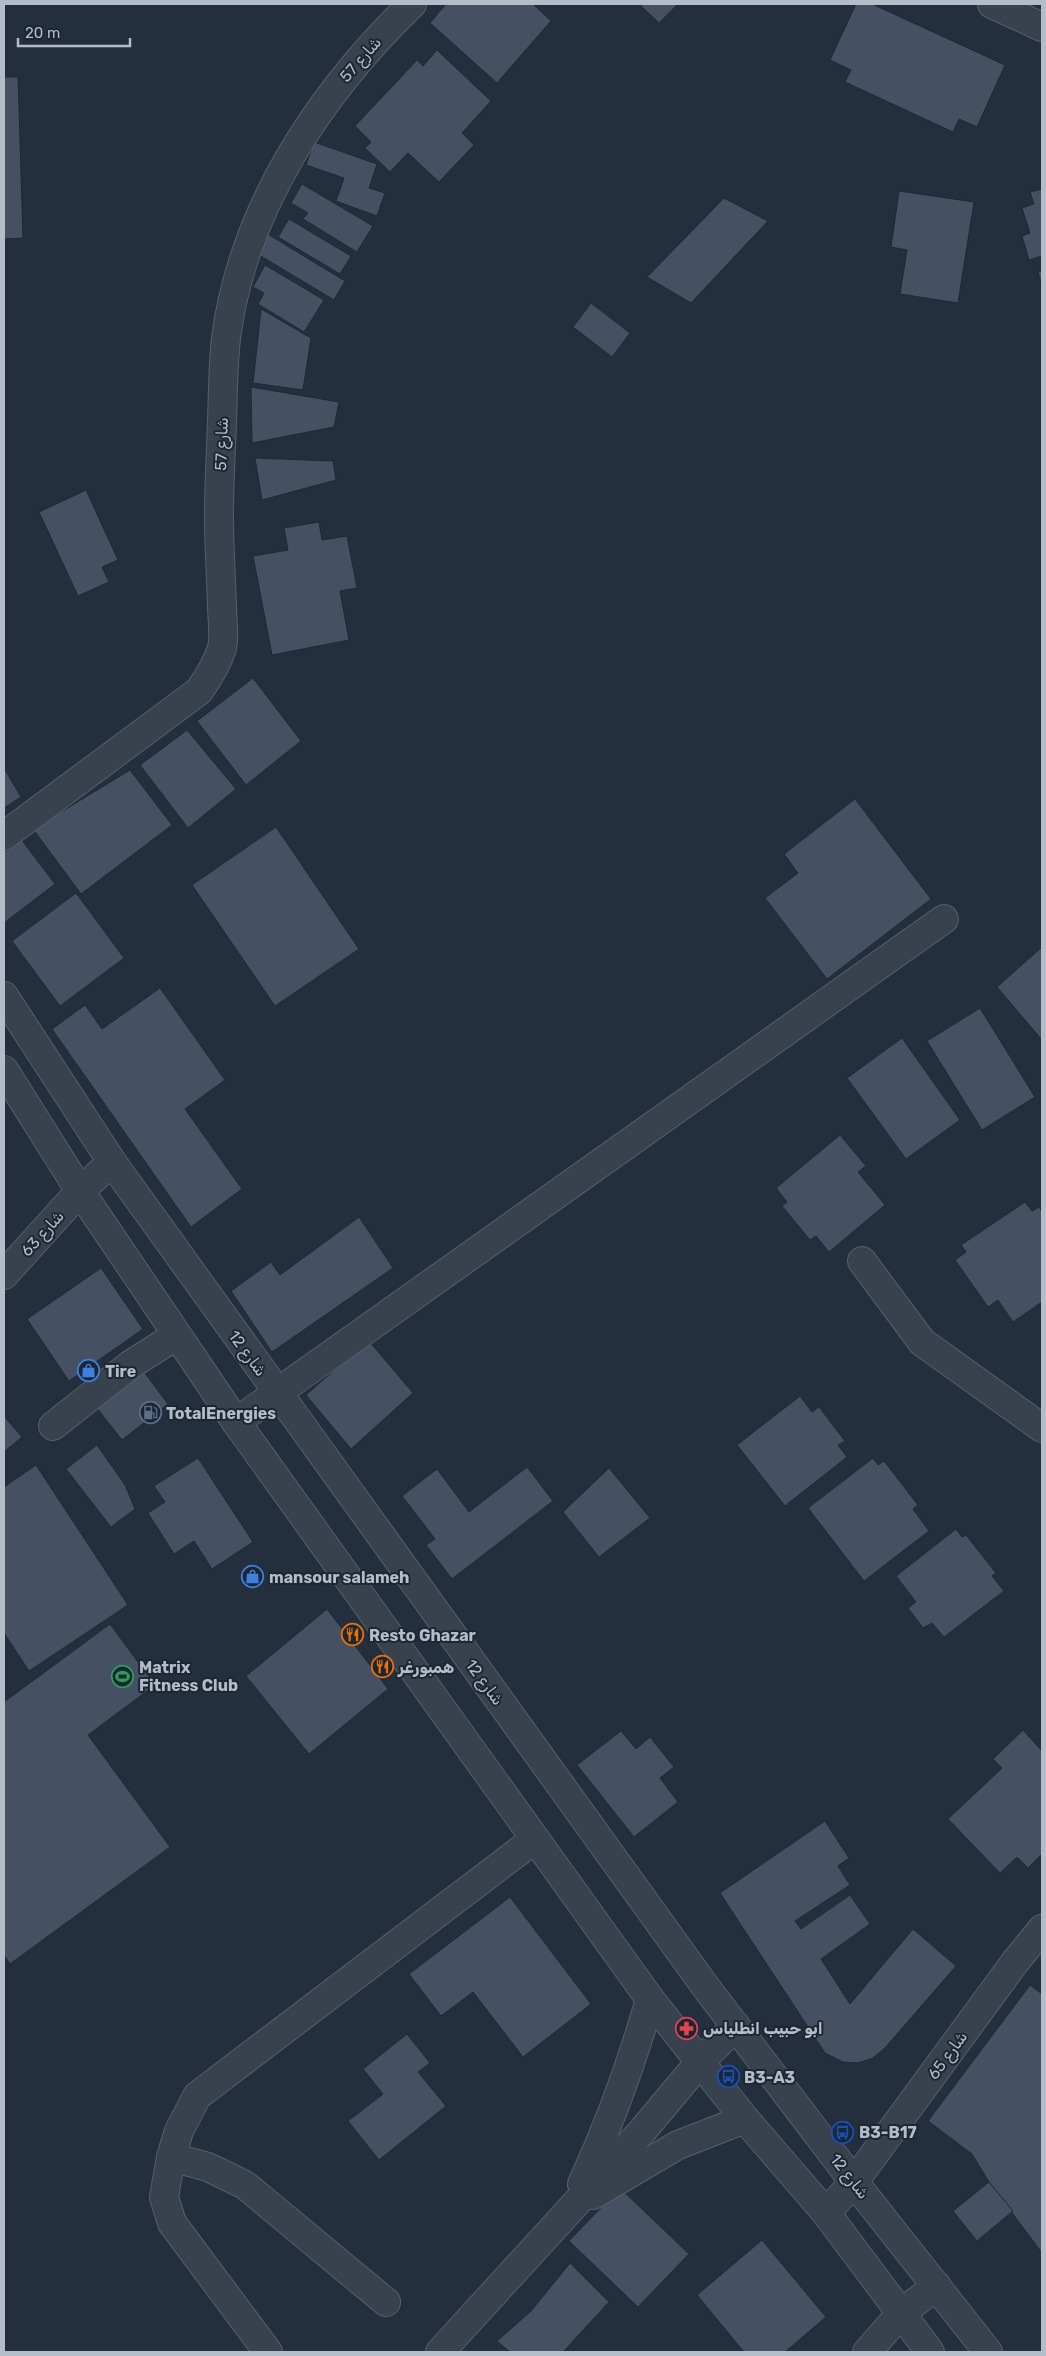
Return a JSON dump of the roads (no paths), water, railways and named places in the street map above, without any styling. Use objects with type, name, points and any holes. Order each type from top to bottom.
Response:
[{"type":"street","points":[[992,4],[1042,27]]},
{"type":"street","name":"شارع 57","points":[[4,836],[199,691],[214,669],[222,645],[219,516],[224,365],[226,337],[237,286],[253,237],[274,189],[298,143],[337,87],[397,10]]},
{"type":"street","points":[[236,1422],[944,919]]},
{"type":"street","name":"شارع 12","points":[[4,996],[112,1162],[736,2026],[854,2182],[988,2352]]},
{"type":"street","points":[[4,1070],[80,1191],[236,1422],[650,1999],[745,2119],[826,2213],[930,2352]]},
{"type":"street","name":"شارع 63","points":[[4,1275],[80,1191],[112,1162]]},
{"type":"street","points":[[862,1261],[922,1342],[1042,1428]]},
{"type":"street","points":[[53,1426],[130,1365],[177,1334]]},
{"type":"street","points":[[268,2352],[172,2223],[164,2196],[171,2157],[179,2131],[197,2096],[535,1839]]},
{"type":"street","name":"شارع 65","points":[[826,2213],[854,2182],[1042,1929]]},
{"type":"street","points":[[572,2206],[611,2121],[629,2070],[650,1999]]},
{"type":"street","points":[[440,2352],[643,2130],[700,2062],[736,2026]]},
{"type":"street","points":[[572,2206],[616,2183],[678,2145],[745,2119]]},
{"type":"street","points":[[171,2157],[208,2167],[246,2185],[386,2302]]},
{"type":"street","points":[[867,2352],[901,2313],[937,2286]]},
{"type":"place","name":"Tire","points":[[89,1371]]},
{"type":"place","name":"TotalEnergies","points":[[150,1413]]},
{"type":"place","name":"mansour salameh","points":[[253,1577]]},
{"type":"place","name":"Resto Ghazar","points":[[353,1635]]},
{"type":"place","name":"همبورغر","points":[[382,1667]]},
{"type":"place","name":"Matrix Fitness Club","points":[[123,1676]]},
{"type":"place","name":"ابو حبيب انطلياس","points":[[687,2028]]},
{"type":"place","name":"B3-A3","points":[[728,2077]]},
{"type":"place","name":"B3-B17","points":[[843,2132]]}]
